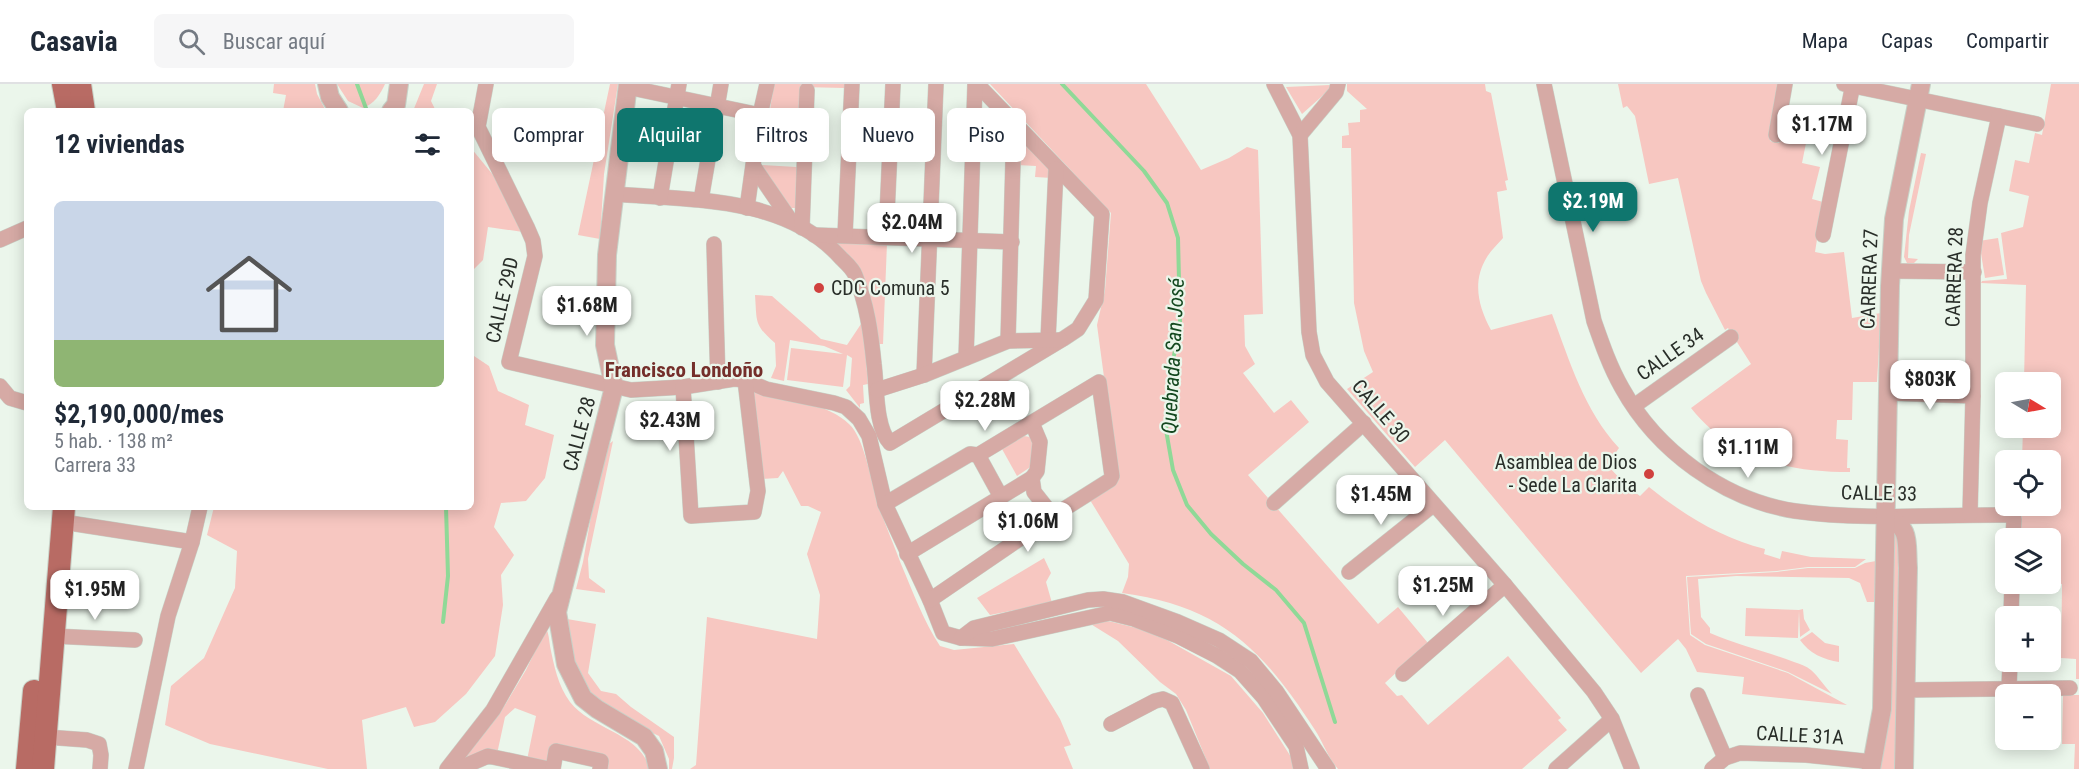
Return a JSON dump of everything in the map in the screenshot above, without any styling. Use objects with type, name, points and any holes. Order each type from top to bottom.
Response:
[{"type":"main road","points":[[63,84],[67,108]]},
{"type":"main road","points":[[80,84],[84,108]]},
{"type":"main road","points":[[43,769],[53,636],[58,512]]},
{"type":"main road","points":[[27,769],[58,512]]},
{"type":"street","points":[[327,84],[330,97],[337,108]]},
{"type":"street","points":[[394,108],[399,84]]},
{"type":"street","name":"CALLE 29D","points":[[486,84],[478,127],[521,214],[533,242],[535,256],[509,362],[614,387]]},
{"type":"street","points":[[701,200],[721,84]]},
{"type":"street","points":[[761,108],[767,84]]},
{"type":"street","points":[[845,235],[852,84]]},
{"type":"street","points":[[886,236],[893,84]]},
{"type":"street","points":[[924,375],[936,84]]},
{"type":"street","points":[[976,84],[999,108]]},
{"type":"street","points":[[966,358],[976,84]]},
{"type":"street","name":"CALLE 30","points":[[1274,84],[1300,135],[1309,332],[1313,355],[1327,382],[1505,585],[1594,692],[1612,718],[1632,769]]},
{"type":"street","points":[[1300,135],[1336,92],[1338,84]]},
{"type":"street","name":"CALLE 33","points":[[1544,84],[1594,321],[1607,358],[1622,389],[1648,426],[1683,460],[1703,476],[1735,492],[1795,511],[1885,515],[2010,515],[2014,519],[2014,528]]},
{"type":"street","points":[[1776,135],[1785,84]]},
{"type":"street","points":[[1823,235],[1849,85],[1920,91],[2000,116],[2037,124]]},
{"type":"street","points":[[627,86],[677,90],[716,106],[735,109]]},
{"type":"street","name":"CALLE 28","points":[[454,767],[493,710],[561,593],[614,387],[604,345],[607,255],[627,86]]},
{"type":"street","points":[[660,198],[677,90]]},
{"type":"street","points":[[802,228],[807,90]]},
{"type":"street","name":"CARRERA 27","points":[[1872,766],[1882,709],[1894,219],[1920,91]]},
{"type":"street","name":"CARRERA 28","points":[[1970,514],[1973,255],[1980,203],[2000,116]]},
{"type":"street","points":[[754,167],[802,228],[830,246],[855,273],[869,317],[879,414],[885,437],[890,443],[1064,339],[1078,329],[1096,300],[1102,214],[1026,137]]},
{"type":"street","points":[[747,208],[755,162]]},
{"type":"street","points":[[1008,341],[1013,162]]},
{"type":"street","points":[[1048,340],[1056,169]]},
{"type":"street","points":[[614,194],[701,200],[747,208],[802,228],[845,235],[1012,242]]},
{"type":"street","points":[[0,240],[24,229]]},
{"type":"street","points":[[714,244],[718,382]]},
{"type":"street","points":[[1892,271],[1974,272]]},
{"type":"street","name":"CALLE 34","points":[[1634,406],[1731,337]]},
{"type":"street","points":[[877,390],[924,375],[1008,341],[1064,339]]},
{"type":"street","points":[[683,387],[691,516],[754,512],[758,491],[745,380]]},
{"type":"street","points":[[614,387],[647,390],[745,380],[766,389],[834,402],[846,407],[859,419],[869,436],[885,504],[943,633],[961,638],[992,639],[1110,613],[1134,619],[1178,636],[1240,671],[1251,681],[1296,746],[1301,769]]},
{"type":"street","points":[[885,504],[970,454],[978,455],[1099,382],[1112,476],[1110,480],[930,600]]},
{"type":"street","points":[[0,386],[10,398],[24,402]]},
{"type":"street","points":[[1888,393],[1973,396]]},
{"type":"street","points":[[869,436],[879,414]]},
{"type":"street","points":[[907,554],[1032,478],[1037,471],[1040,442],[1032,423]]},
{"type":"street","points":[[1275,503],[1364,423]]},
{"type":"street","points":[[978,455],[1001,497]]},
{"type":"street","points":[[1032,478],[1034,492],[1053,516]]},
{"type":"street","points":[[1349,572],[1433,504]]},
{"type":"street","points":[[136,769],[168,616],[192,542],[199,510]]},
{"type":"street","points":[[58,512],[192,542]]},
{"type":"street","points":[[1885,515],[1900,523],[1906,535],[1908,568],[1904,769]]},
{"type":"street","points":[[1403,674],[1505,585]]},
{"type":"street","points":[[561,593],[557,612],[566,664],[583,698],[644,737],[654,751],[658,769]]},
{"type":"street","points":[[961,638],[974,628],[1088,600],[1103,599],[1134,606],[1219,640],[1251,661],[1276,691],[1328,769]]},
{"type":"street","points":[[53,636],[135,640]]},
{"type":"street","points":[[1905,690],[1995,688]]},
{"type":"street","points":[[2061,688],[2070,688]]},
{"type":"street","points":[[1698,695],[1725,758],[1712,769]]},
{"type":"street","points":[[1111,724],[1155,701],[1163,699],[1173,703],[1202,769]]},
{"type":"street","points":[[1556,769],[1612,718]]},
{"type":"street","points":[[46,737],[87,740],[99,744],[100,769]]},
{"type":"street","points":[[454,767],[488,756],[551,769],[556,751],[601,761],[600,769]]},
{"type":"street","name":"CALLE 31A","points":[[1725,758],[1740,753],[1806,754],[1872,766]]},
{"type":"shaded area","points":[[274,84],[315,84],[324,108],[284,108],[286,95],[273,93]]},
{"type":"shaded area","points":[[337,84],[385,84],[376,99],[363,108],[348,101]]},
{"type":"shaded area","points":[[424,84],[437,84],[431,101],[434,108],[414,108]]},
{"type":"shaded area","points":[[610,84],[618,84],[604,174],[600,239],[578,235],[593,162],[605,162],[605,108]]},
{"type":"shaded area","points":[[774,84],[844,84],[844,88],[802,87],[799,108],[770,108]]},
{"type":"shaded area","points":[[990,84],[1146,84],[1201,170],[1247,147],[1258,150],[1263,314],[1244,315],[1245,346],[1255,364],[1243,373],[1274,413],[1291,400],[1309,422],[1248,475],[1378,624],[1398,607],[1428,643],[1385,683],[1397,696],[1402,695],[1428,725],[1508,656],[1561,718],[1558,720],[1567,730],[1522,769],[1338,769],[1296,701],[1277,676],[1236,636],[1186,608],[1156,599],[1122,593],[1128,577],[1129,564],[1090,500],[1110,487],[1113,444],[1097,325],[1105,290],[1111,213],[1026,122],[1026,108],[1013,108]]},
{"type":"shaded area","points":[[1347,84],[1485,84],[1486,91],[1491,93],[1508,180],[1505,181],[1507,190],[1497,192],[1503,238],[1487,257],[1479,275],[1478,294],[1491,330],[1552,314],[1587,402],[1619,448],[1607,465],[1640,496],[1649,487],[1676,507],[1718,532],[1765,549],[1764,554],[1780,559],[1782,551],[1811,557],[1866,559],[1855,567],[1808,567],[1686,576],[1690,635],[1705,645],[1788,673],[1847,705],[1742,694],[1744,677],[1697,672],[1686,649],[1678,639],[1641,673],[1445,440],[1415,467],[1347,389],[1373,372],[1364,351],[1354,303],[1351,148],[1342,148],[1342,136],[1349,135],[1348,123],[1360,122],[1360,110],[1367,109],[1347,91]]},
{"type":"shaded area","points":[[1618,84],[1780,84],[1770,141],[1779,143],[1781,133],[1807,138],[1802,163],[1820,167],[1812,199],[1823,202],[1815,252],[1825,254],[1844,252],[1852,318],[1881,313],[1877,382],[1853,382],[1852,420],[1837,420],[1836,439],[1848,440],[1847,468],[1850,468],[1850,472],[1783,465],[1743,451],[1724,440],[1691,408],[1751,364],[1728,328],[1725,330],[1701,281],[1678,178],[1649,184],[1635,116],[1627,106],[1623,108]]},
{"type":"shaded area","points":[[2051,84],[2079,84],[2079,679],[2076,679],[2076,659],[2061,658],[2061,528],[2021,528],[2021,516],[2061,516],[2061,450],[2022,450],[2023,438],[2061,438],[2061,372],[2024,372],[2026,285],[1981,283],[1982,281],[2007,279],[2001,233],[2023,227],[2029,196],[2009,191],[2015,160],[2029,163],[2035,133],[2042,135]]},
{"type":"shaded area","points":[[1330,85],[1329,90],[1302,114],[1286,87]]},
{"type":"shaded area","points":[[1026,144],[1052,172],[1052,178],[1035,177],[1036,166],[1017,165],[1017,162],[1026,162]]},
{"type":"shaded area","points":[[474,152],[498,181],[523,232],[488,227],[483,260],[474,269]]},
{"type":"shaded area","points":[[1921,153],[1926,154],[1909,235],[1908,258],[1918,259],[1914,263],[1907,263],[1904,257],[1909,211]]},
{"type":"shaded area","points":[[761,165],[797,167],[795,208],[789,208]]},
{"type":"shaded area","points":[[1998,238],[2004,275],[1985,278],[1979,241]]},
{"type":"shaded area","points":[[837,241],[887,243],[883,344],[879,344],[837,246]]},
{"type":"shaded area","points":[[755,295],[772,296],[821,339],[847,345],[863,321],[868,384],[863,385],[864,403],[860,404],[860,408],[846,390],[850,386],[852,358],[847,355],[843,387],[787,380],[791,348],[843,354],[824,346],[790,340],[784,381],[771,378],[776,366],[775,343],[760,327]]},
{"type":"shaded area","points":[[474,356],[489,366],[498,391],[529,405],[525,425],[554,435],[545,478],[526,501],[501,503],[494,527],[514,555],[501,575],[503,605],[495,656],[466,694],[435,722],[414,727],[406,707],[362,720],[367,769],[328,769],[210,744],[165,725],[171,686],[204,658],[235,588],[237,551],[207,535],[213,510],[474,510]]},
{"type":"shaded area","points":[[750,390],[816,405],[840,417],[855,431],[864,451],[880,509],[901,564],[923,616],[940,646],[954,650],[1014,644],[1060,719],[1071,745],[1064,747],[1073,769],[690,769],[696,765],[707,617],[817,639],[820,595],[807,554],[821,512],[808,506],[801,506],[783,471],[778,478],[762,479]]},
{"type":"shaded area","points":[[1024,436],[1030,437],[1034,443],[1032,466],[1017,476],[1002,449]]},
{"type":"shaded area","points":[[613,441],[588,559],[589,578],[605,590],[605,593],[576,589],[608,445]]},
{"type":"shaded area","points":[[1895,531],[1904,548],[1897,769],[1878,769],[1891,534]]},
{"type":"shaded area","points":[[1044,558],[1051,573],[1046,582],[1052,603],[990,615],[977,598]]},
{"type":"shaded area","points":[[1876,561],[1875,602],[1867,602],[1860,583],[1849,578],[1736,576],[1698,579],[1701,617],[1710,628],[1710,633],[1805,666],[1814,672],[1832,694],[1788,672],[1706,644],[1691,634],[1687,577],[1808,568],[1855,568]]},
{"type":"shaded area","points":[[1746,608],[1803,609],[1804,619],[1810,630],[1800,637],[1799,611],[1798,638],[1745,636]]},
{"type":"shaded area","points":[[567,619],[596,624],[588,673],[601,691],[616,694],[674,737],[672,769],[669,769],[669,759],[659,736],[634,724],[591,695],[575,661]]},
{"type":"shaded area","points":[[1104,620],[1137,628],[1167,640],[1231,676],[1263,713],[1291,757],[1294,769],[1210,769],[1186,710],[1176,694],[1160,682],[1118,641],[1089,623]]},
{"type":"shaded area","points":[[546,628],[557,676],[570,702],[590,719],[636,747],[645,757],[650,769],[604,769],[553,746],[546,764],[527,760],[536,716],[515,708],[505,717],[497,754],[466,761],[461,753],[505,705],[526,670]]},
{"type":"shaded area","points":[[1812,632],[1825,643],[1839,646],[1839,662],[1817,655],[1804,645],[1800,640]]},
{"type":"shaded area","points":[[2063,695],[2079,695],[2079,769],[2074,769],[2075,744],[2062,744]]},
{"type":"waterway","points":[[357,84],[366,108]]},
{"type":"waterway","name":"Quebrada San José","points":[[1062,84],[1144,171],[1167,203],[1178,238],[1180,322],[1173,361],[1166,430],[1173,470],[1187,505],[1211,534],[1243,564],[1276,590],[1304,623],[1335,722]]},
{"type":"waterway","points":[[443,622],[448,576],[446,510]]},
{"type":"place","name":"CDC Comuna 5","points":[[819,288]]},
{"type":"place","name":"Asamblea de Dios - Sede La Clarita","points":[[1649,474]]},
{"type":"district","name":"Francisco Londoño","points":[[684,370]]}]
